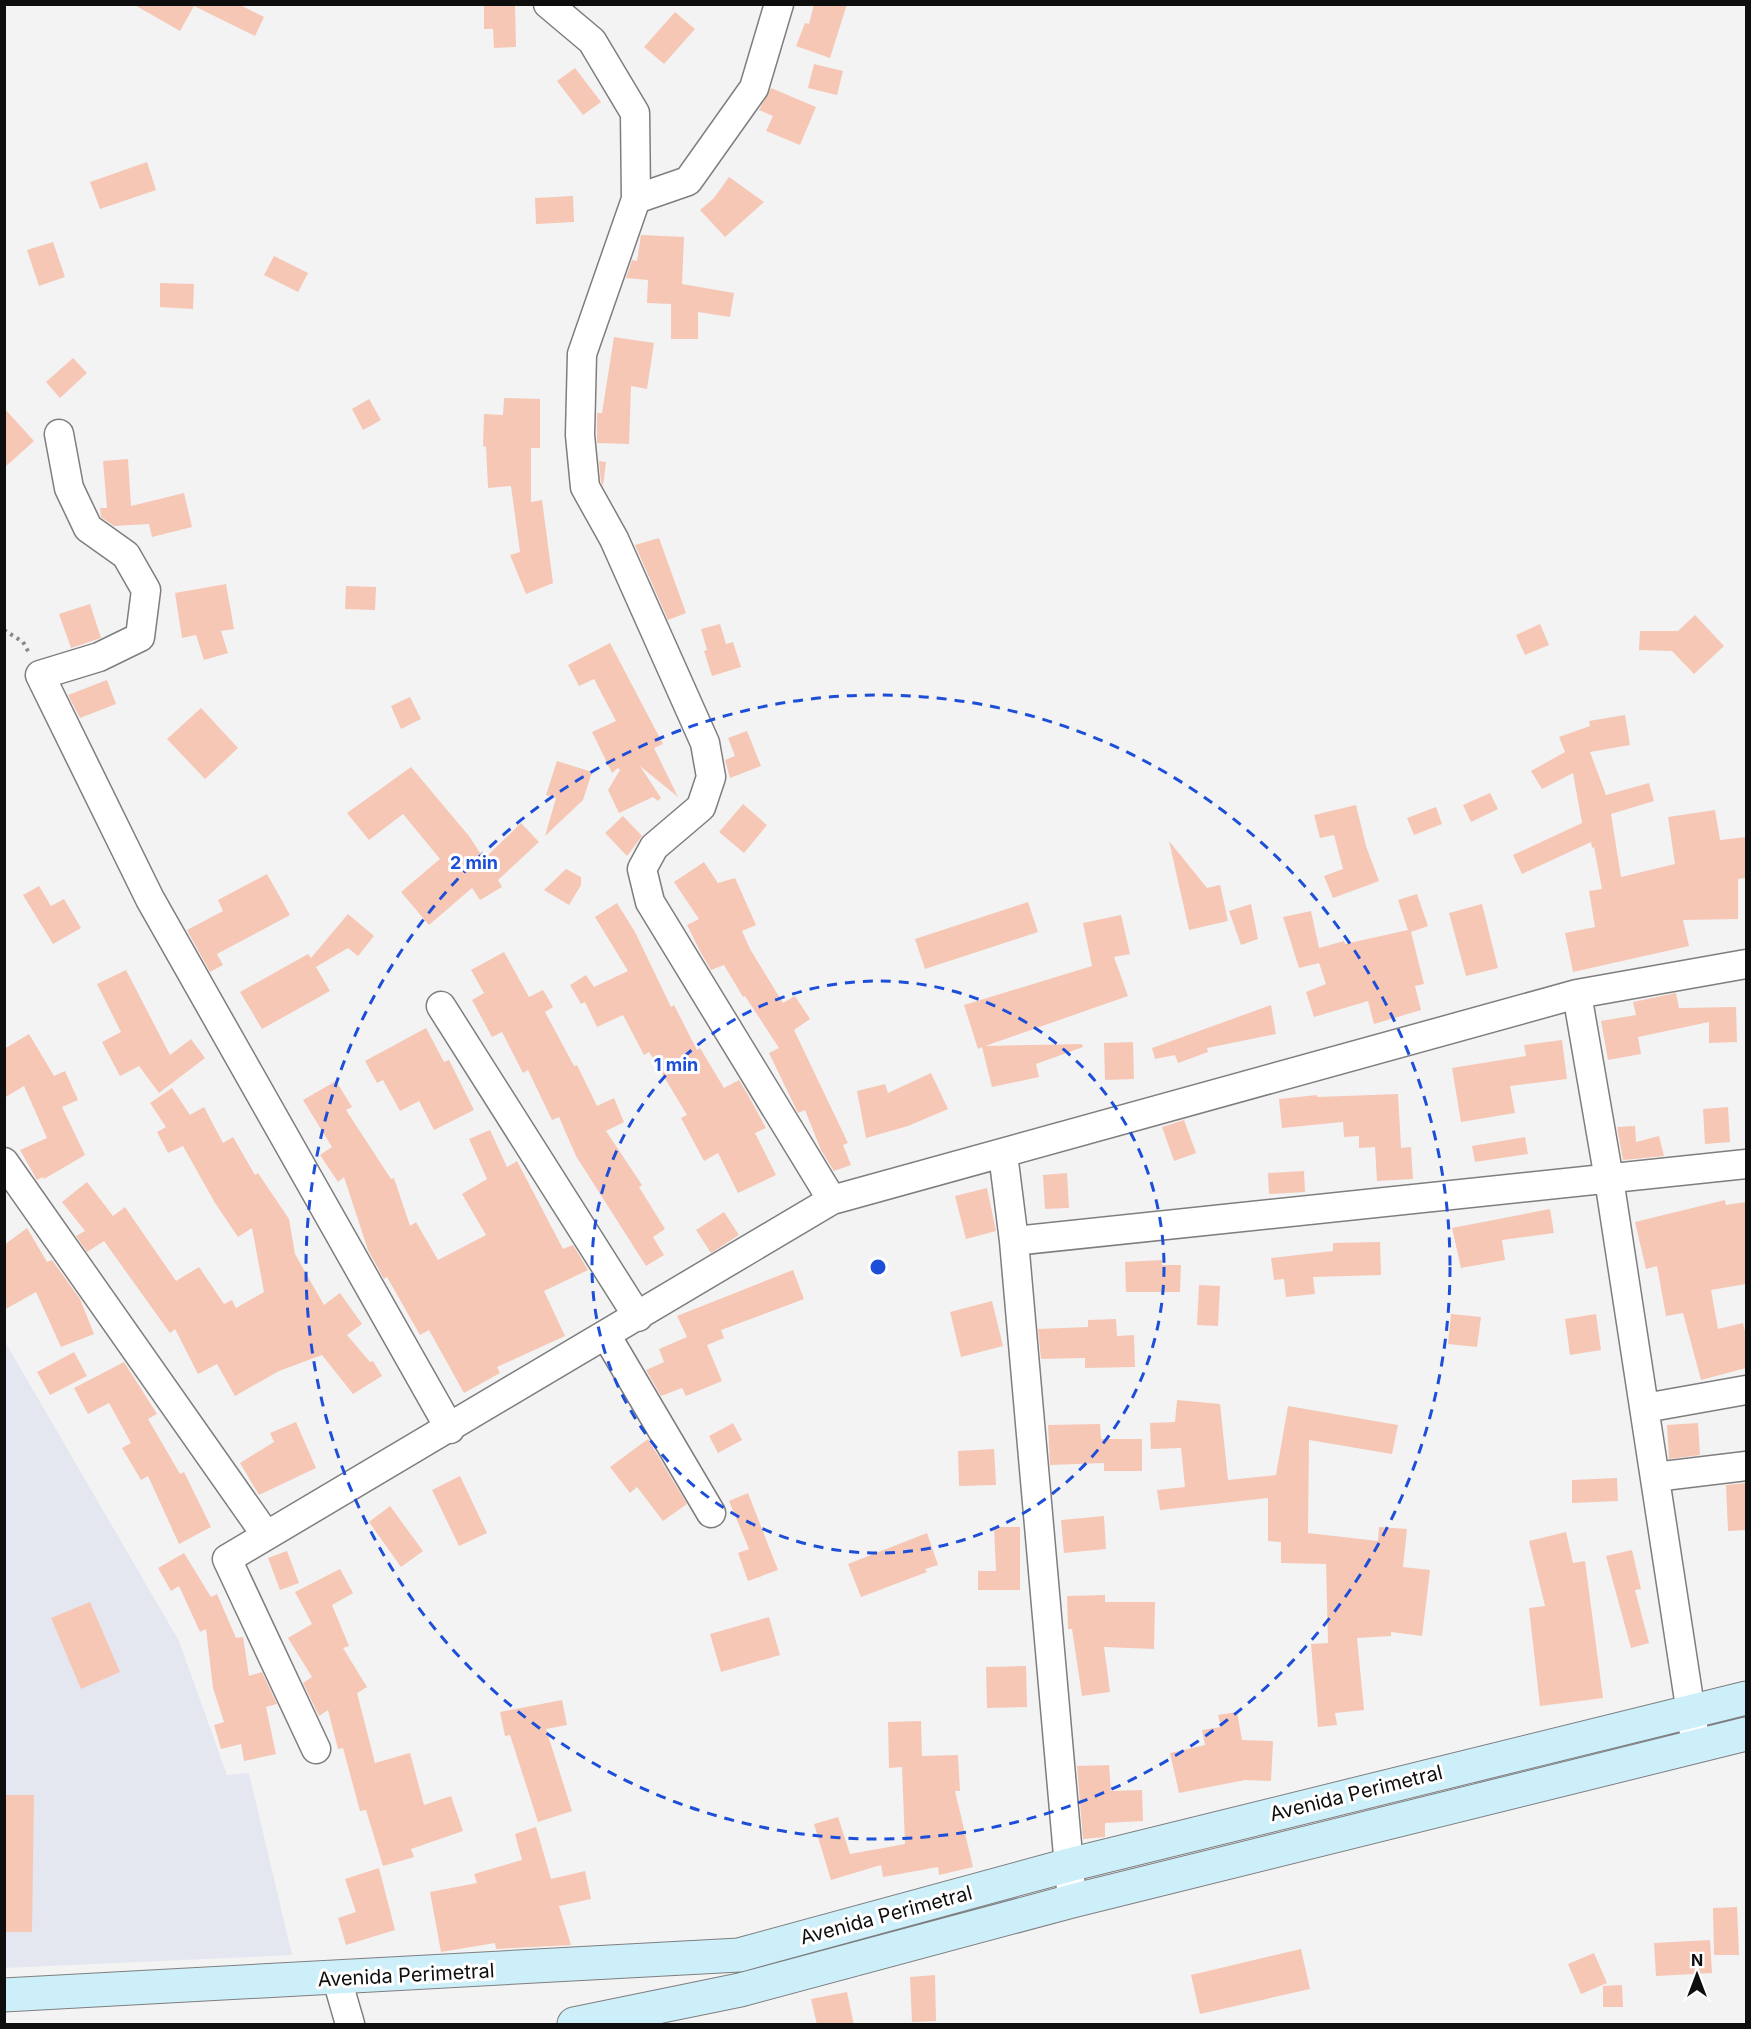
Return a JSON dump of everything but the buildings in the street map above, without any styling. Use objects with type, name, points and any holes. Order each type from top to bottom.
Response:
[{"type":"main road","name":"Avenida Perimetral","points":[[4,1995],[337,1979],[739,1955],[1070,1865],[1746,1698]]},
{"type":"main road","name":"Avenida Perimetral","points":[[574,2025],[740,1990],[1072,1901],[1746,1734]]},
{"type":"street","points":[[548,4],[592,42],[635,113],[636,199],[582,354],[580,435],[585,487],[614,539],[705,743],[711,777],[701,807],[654,847],[642,869],[650,902],[832,1200]]},
{"type":"street","points":[[636,199],[688,181],[754,88],[779,4]]},
{"type":"street","points":[[59,434],[69,488],[88,528],[126,555],[147,590],[140,637],[99,657],[40,675],[150,899],[450,1429]]},
{"type":"street","points":[[315,1749],[227,1559],[450,1429],[832,1200],[1577,994],[1746,964]]},
{"type":"street","points":[[1577,994],[1609,1179],[1696,1746]]},
{"type":"street","points":[[441,1006],[638,1317]]},
{"type":"street","points":[[1003,1154],[1014,1241],[1072,1901]]},
{"type":"street","points":[[4,1162],[266,1535]]},
{"type":"street","points":[[1014,1241],[1746,1164]]},
{"type":"street","points":[[606,1335],[711,1513]]},
{"type":"street","points":[[1645,1408],[1746,1390]]},
{"type":"street","points":[[1655,1477],[1746,1466]]},
{"type":"street","points":[[337,1979],[350,2025]]},
{"type":"path","points":[[4,630],[23,642],[40,675]]},
{"type":"shaded area","points":[[4,1340],[179,1641],[227,1775],[249,1773],[292,1955],[5,1968]]}]
